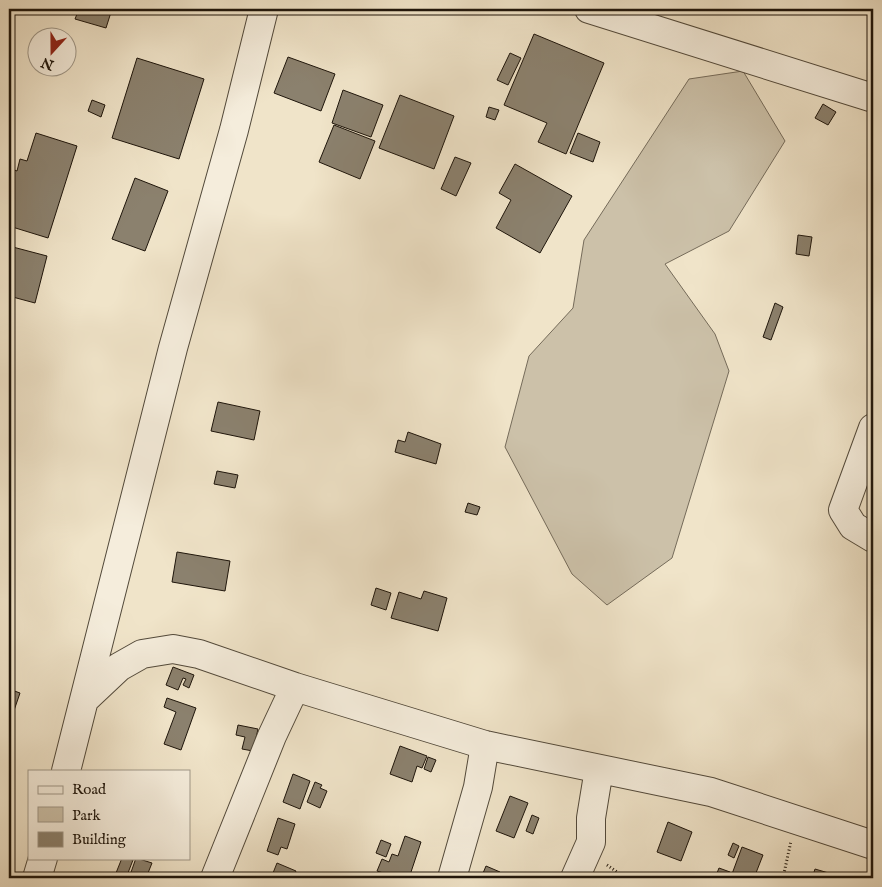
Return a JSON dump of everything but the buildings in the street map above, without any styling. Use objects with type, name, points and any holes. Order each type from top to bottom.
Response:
[{"type":"street","points":[[66,770],[173,348],[234,130],[264,9]]},
{"type":"street","points":[[589,9],[873,98]]},
{"type":"street","points":[[873,428],[844,510],[853,526],[873,538]]},
{"type":"street","points":[[85,699],[119,667],[142,654],[174,649],[199,654],[295,687],[486,745],[711,792],[873,845]]},
{"type":"street","points":[[215,878],[272,736],[295,687]]},
{"type":"street","points":[[452,878],[478,787],[486,745]]},
{"type":"street","points":[[575,878],[591,842],[591,818],[599,769]]},
{"type":"street","points":[[38,878],[42,860]]},
{"type":"path","points":[[783,878],[795,821]]},
{"type":"green space","points":[[743,71],[785,141],[729,231],[665,264],[715,334],[729,371],[672,558],[607,605],[572,574],[505,447],[529,356],[573,308],[584,240],[689,79]]}]
